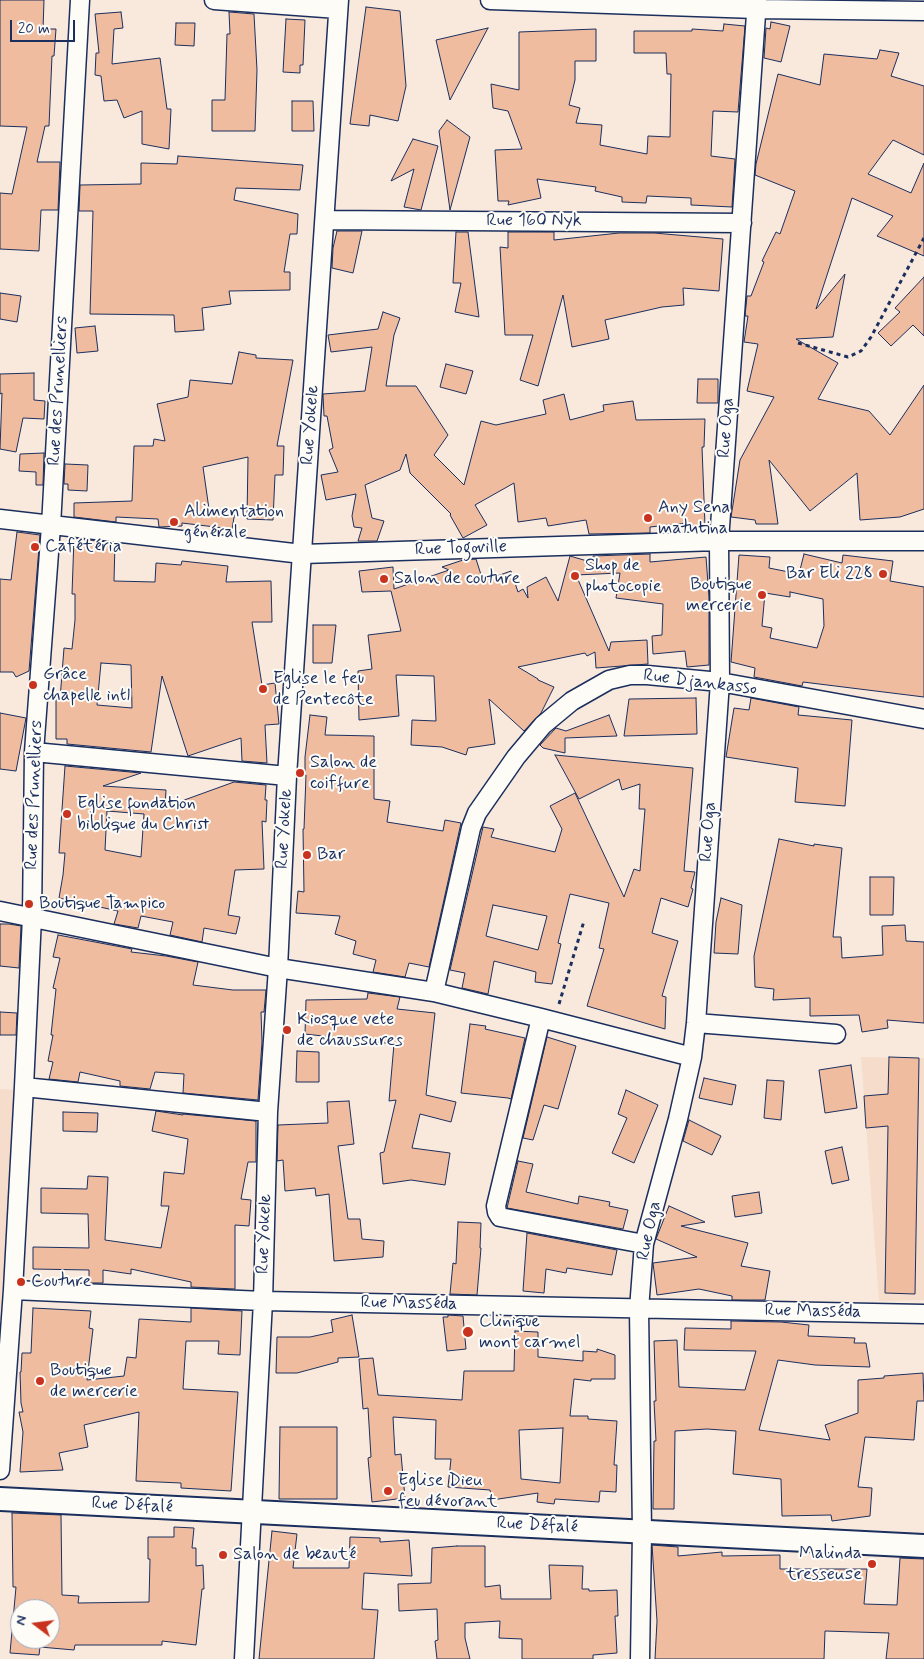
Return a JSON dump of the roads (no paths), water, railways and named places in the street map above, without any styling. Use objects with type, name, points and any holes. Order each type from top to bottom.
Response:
[{"type":"street","name":"Rue des Prunelliers","points":[[0,1470],[13,1290],[24,1087],[32,917],[34,752],[52,526],[80,0]]},
{"type":"street","points":[[214,0],[339,4]]},
{"type":"street","points":[[490,0],[757,5],[924,11]]},
{"type":"street","name":"Rue Yokele","points":[[244,1659],[263,1301],[268,1112],[302,554],[326,220],[339,4]]},
{"type":"street","name":"Rue Oga","points":[[640,1659],[642,1532],[639,1309],[644,1244],[678,1119],[692,1057],[696,1023],[720,682],[719,541],[757,5]]},
{"type":"street","name":"Rue 160 Nyk","points":[[326,220],[742,223]]},
{"type":"street","name":"Rue Togoville","points":[[0,519],[302,554],[719,541],[924,541]]},
{"type":"street","name":"Rue Djankasso","points":[[434,992],[471,828],[477,813],[516,757],[543,725],[572,700],[609,680],[647,674],[720,682],[924,719]]},
{"type":"street","points":[[34,752],[288,776]]},
{"type":"street","points":[[0,911],[278,968],[434,992],[692,1057]]},
{"type":"street","points":[[541,1018],[497,1212],[500,1217],[644,1244]]},
{"type":"street","points":[[696,1023],[836,1034]]},
{"type":"street","points":[[24,1087],[268,1112]]},
{"type":"street","name":"Rue Masséda","points":[[13,1290],[263,1301],[924,1314]]},
{"type":"street","name":"Rue Défalé","points":[[0,1499],[924,1546]]},
{"type":"place","name":"Any Sena matutina","points":[[648,518]]},
{"type":"place","name":"Alimentation générale","points":[[174,522]]},
{"type":"place","name":"Cafétéria","points":[[35,547]]},
{"type":"place","name":"Bar Eli 228","points":[[883,574]]},
{"type":"place","name":"Shop de photocopie","points":[[575,576]]},
{"type":"place","name":"Salon de couture","points":[[384,579]]},
{"type":"place","name":"Boutique mercerie","points":[[762,595]]},
{"type":"place","name":"Grâce chapelle intl","points":[[33,685]]},
{"type":"place","name":"Eglise le feu de Pentecôte","points":[[263,689]]},
{"type":"place","name":"Salon de coiffure","points":[[300,773]]},
{"type":"place","name":"Eglise fondation biblique du Christ","points":[[67,814]]},
{"type":"place","name":"Bar","points":[[307,855]]},
{"type":"place","name":"Boutique Tampico","points":[[29,904]]},
{"type":"place","name":"Kiosque vete de chaussures","points":[[287,1030]]},
{"type":"place","name":"Couture","points":[[21,1282]]},
{"type":"place","name":"Clinique mont carmel","points":[[468,1332]]},
{"type":"place","name":"Boutique de mercerie","points":[[40,1381]]},
{"type":"place","name":"Eglise Dieu feu dévorant","points":[[388,1491]]},
{"type":"place","name":"Salon de beauté","points":[[223,1555]]},
{"type":"place","name":"Malinda tresseuse","points":[[872,1564]]}]
